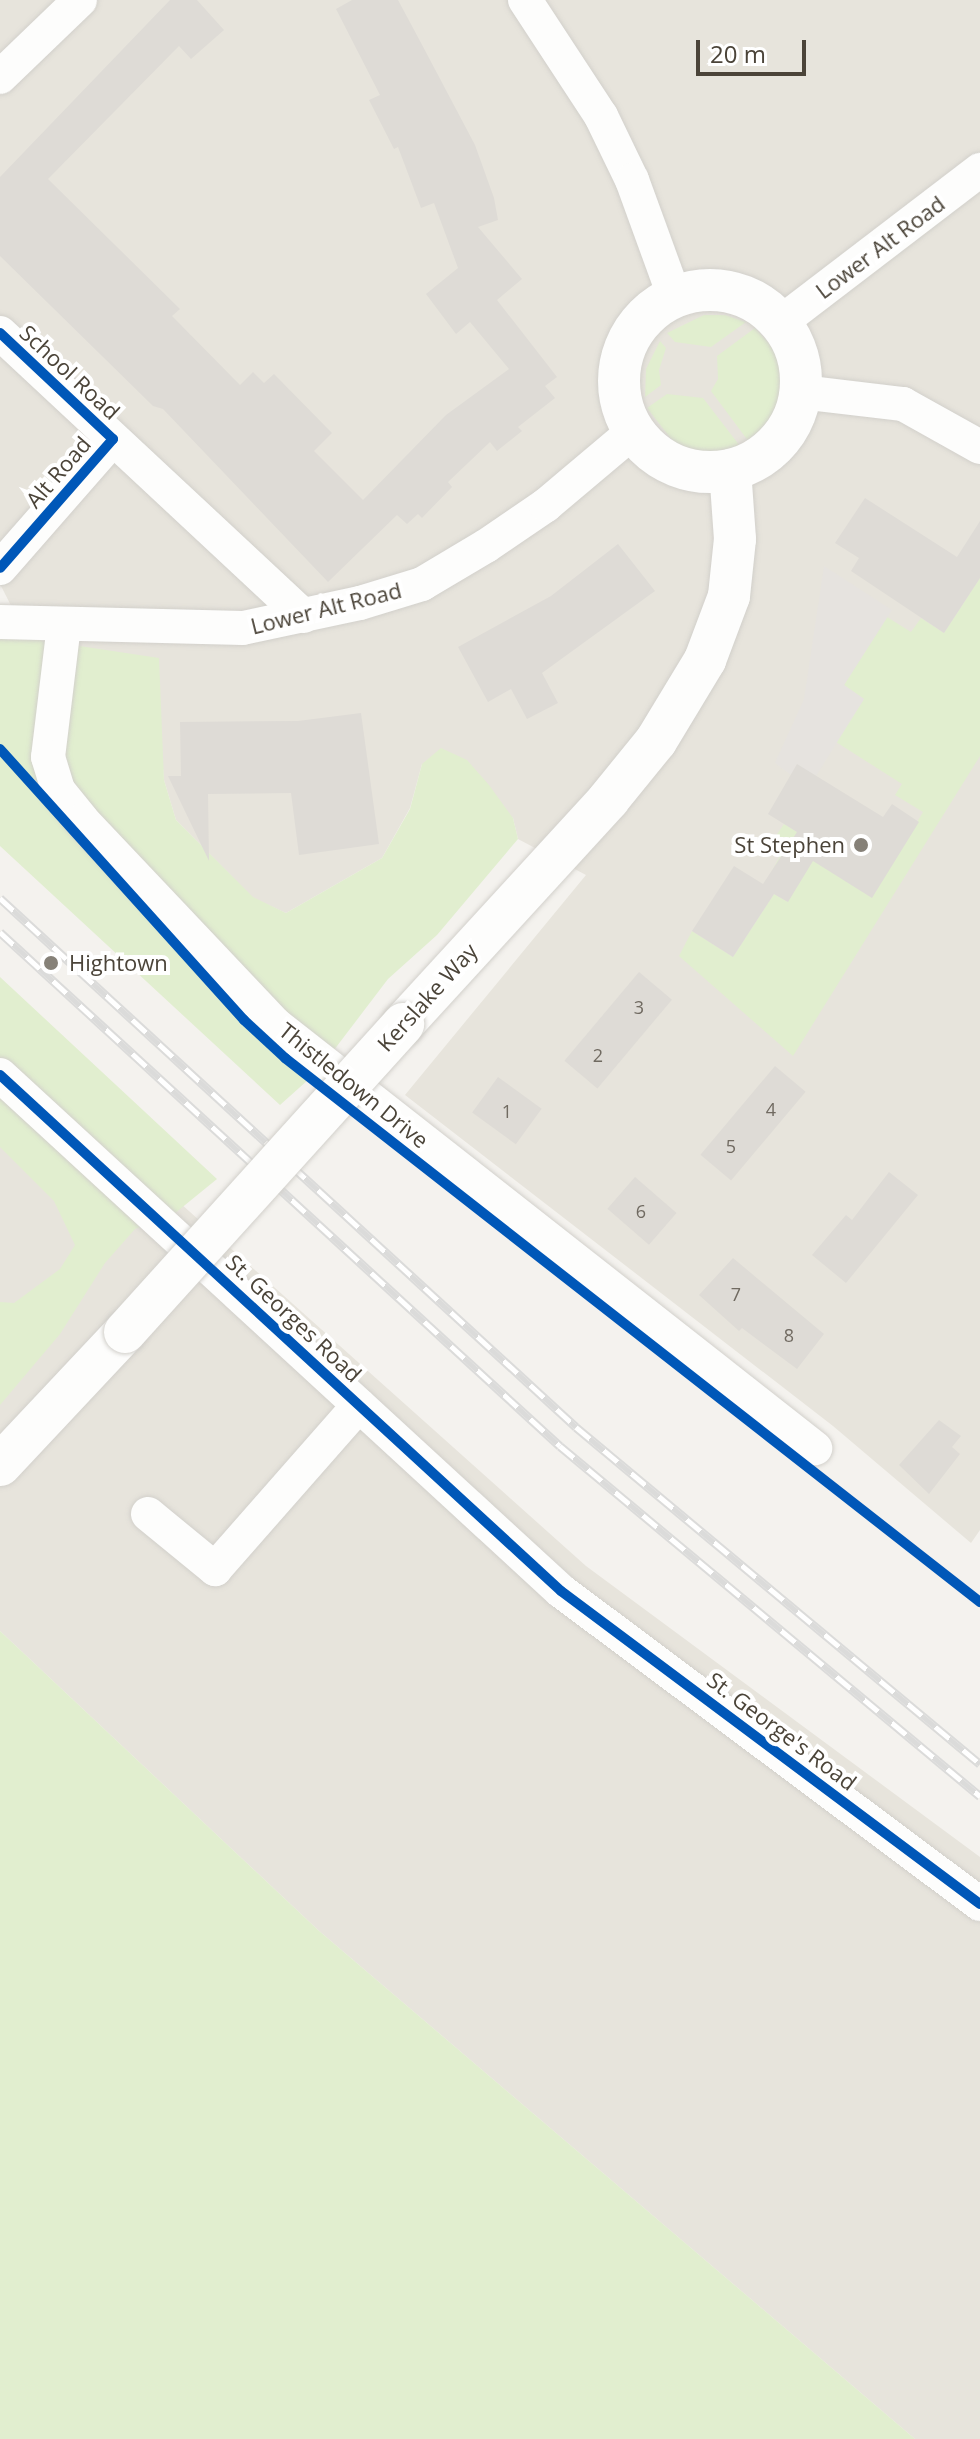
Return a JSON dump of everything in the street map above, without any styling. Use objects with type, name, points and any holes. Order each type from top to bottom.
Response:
[{"type":"street","points":[[0,77],[80,0]]},
{"type":"street","points":[[525,0],[601,116],[632,180],[675,298]]},
{"type":"street","name":"Lower Alt Road","points":[[780,323],[980,170]]},
{"type":"street","points":[[703,291],[732,293],[759,304],[780,323],[798,356],[801,392],[793,419],[778,442],[756,460],[730,470],[702,472],[676,466],[652,452],[634,431],[619,394],[623,355],[642,321],[675,298],[703,291]]},
{"type":"street","name":"School Road","points":[[0,333],[304,616]]},
{"type":"street","points":[[801,392],[903,404],[980,447]]},
{"type":"street","name":"Lower Alt Road","points":[[64,625],[243,628],[304,616],[422,584],[546,505],[634,431]]},
{"type":"street","name":"Alt Road","points":[[0,568],[113,439]]},
{"type":"street","name":"Kerslake Way","points":[[0,1465],[125,1332],[608,800],[656,741],[699,670],[729,596],[735,539],[730,470]]},
{"type":"street","points":[[0,622],[64,625]]},
{"type":"street","name":"Thistledown Drive","points":[[64,625],[48,757],[58,790],[82,820],[275,1024],[815,1448]]},
{"type":"street","name":"St. Georges Road","points":[[0,1075],[561,1591]]},
{"type":"street","points":[[148,1514],[215,1569],[359,1405]]},
{"type":"street","name":"St. George's Road","points":[[561,1591],[980,1904]]},
{"type":"shaded area","points":[[0,0],[980,0],[980,1530],[971,1543],[833,1426],[405,1095],[586,875],[518,839],[513,818],[422,764],[410,808],[382,858],[286,913],[253,898],[176,820],[164,780],[160,732],[26,635],[0,584]]},
{"type":"shaded area","points":[[824,566],[892,610],[844,685],[864,699],[816,776],[791,775],[775,763],[804,699]]},
{"type":"shaded area","points":[[0,1042],[586,1566],[980,1857],[980,2439],[915,2439],[318,1930],[0,1631]]},
{"type":"green space","points":[[704,315],[725,315],[746,322],[711,347],[675,342],[667,333]]},
{"type":"green space","points":[[755,328],[776,351],[785,395],[776,420],[752,446],[711,391],[718,379],[717,356]]},
{"type":"green space","points":[[660,341],[666,348],[659,370],[661,385],[645,397],[646,369]]},
{"type":"green space","points":[[667,394],[703,398],[743,450],[709,456],[675,444],[647,408]]},
{"type":"green space","points":[[980,578],[980,756],[793,1056],[679,956],[692,931],[733,957],[774,894],[788,902],[771,873],[780,856],[769,846],[784,824],[852,866],[872,897],[923,812],[895,795],[902,784],[836,742],[864,699],[844,685],[887,617],[911,632],[921,618],[944,633]]},
{"type":"green space","points":[[0,634],[159,658],[164,780],[176,820],[253,897],[286,913],[382,858],[410,809],[422,764],[441,748],[467,760],[489,785],[513,818],[518,839],[437,935],[388,979],[318,1071],[280,1105],[0,846]]},
{"type":"green space","points":[[0,977],[217,1179],[174,1214],[135,1229],[105,1263],[60,1334],[0,1405],[0,1302],[14,1303],[60,1269],[75,1245],[54,1201],[0,1147]]},
{"type":"green space","points":[[0,1631],[318,1930],[915,2439],[0,2439]]},
{"type":"building","points":[[170,0],[197,0],[224,30],[191,59],[179,46],[48,179],[180,309],[172,316],[240,385],[253,372],[264,383],[274,374],[332,433],[314,451],[363,500],[446,415],[509,369],[470,322],[456,334],[426,294],[458,268],[434,203],[421,208],[398,147],[394,149],[369,100],[380,95],[336,9],[352,0],[398,0],[475,145],[494,198],[498,220],[478,227],[522,279],[497,300],[557,377],[545,386],[555,398],[518,427],[522,431],[497,451],[490,442],[448,482],[452,487],[422,518],[418,514],[407,524],[397,515],[328,582],[163,409],[153,406],[0,256],[0,177]]},
{"type":"building","points":[[865,498],[957,557],[980,521],[980,578],[944,633],[851,571],[859,558],[835,543]]},
{"type":"building","points":[[618,544],[655,591],[542,673],[558,703],[527,719],[511,689],[488,702],[458,647],[551,596]]},
{"type":"building","points":[[361,713],[379,844],[299,855],[291,793],[208,794],[209,861],[168,776],[181,776],[180,722],[298,721]]},
{"type":"building","points":[[797,764],[883,817],[892,804],[919,822],[872,898],[813,861],[788,902],[774,894],[733,957],[692,931],[734,866],[763,884],[797,832],[768,814]]},
{"type":"building","points":[[639,972],[672,1000],[597,1089],[564,1061]]},
{"type":"building","points":[[775,1066],[806,1092],[731,1181],[700,1155]]},
{"type":"building","points":[[498,1077],[542,1109],[516,1144],[472,1113]]},
{"type":"building","points":[[889,1172],[918,1195],[846,1283],[812,1255],[846,1215],[852,1220]]},
{"type":"building","points":[[635,1177],[677,1213],[649,1245],[607,1209]]},
{"type":"building","points":[[733,1258],[824,1334],[797,1369],[742,1328],[739,1331],[699,1295]]},
{"type":"building","points":[[939,1420],[961,1436],[952,1447],[960,1454],[929,1494],[899,1465]]},
{"type":"railway","points":[[0,898],[576,1427],[980,1764]]},
{"type":"railway","points":[[0,932],[560,1446],[980,1796]]},
{"type":"cycle path","points":[[0,333],[113,439],[0,568]]},
{"type":"cycle path","points":[[0,749],[244,1020],[285,1058],[980,1602]]},
{"type":"cycle path","points":[[0,1075],[561,1591],[980,1904]]},
{"type":"place","name":"St Stephen","points":[[861,845]]},
{"type":"place","name":"Hightown","points":[[51,963]]}]
